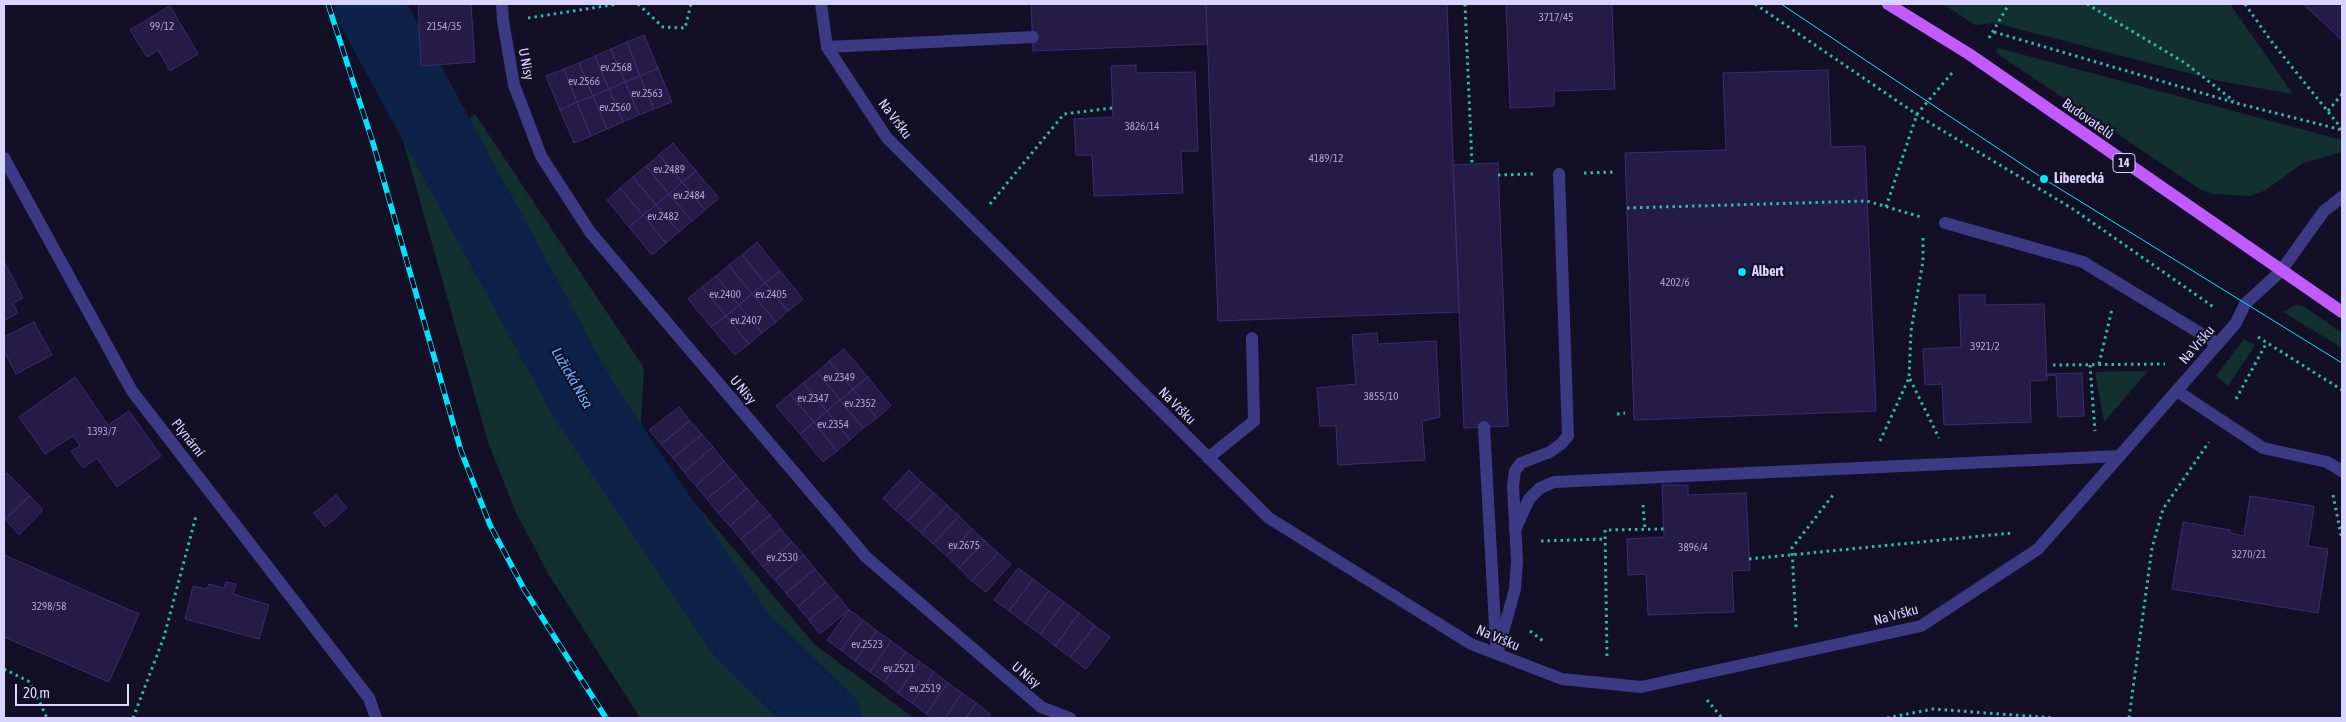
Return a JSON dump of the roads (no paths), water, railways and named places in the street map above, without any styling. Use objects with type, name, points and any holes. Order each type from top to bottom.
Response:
[{"type":"main road","name":"Budovatelů","points":[[1888,4],[1968,54],[2342,312]]},
{"type":"street","name":"U Nisy","points":[[502,4],[503,22],[514,86],[541,156],[590,232],[866,557],[1041,707],[1070,718]]},
{"type":"street","name":"Na Vršku","points":[[821,4],[827,47],[887,138],[1269,518],[1471,644],[1562,679],[1641,687],[1921,626],[2038,550],[2236,323],[2245,304],[2281,270]]},
{"type":"street","points":[[827,47],[1033,37]]},
{"type":"street","name":"Plynární","points":[[4,158],[132,391],[369,698],[376,718]]},
{"type":"street","points":[[1496,654],[1516,589],[1513,486],[1515,472],[1521,463],[1550,452],[1568,436],[1559,174]]},
{"type":"street","points":[[2281,270],[2324,211],[2342,197]]},
{"type":"street","points":[[1945,223],[2083,262],[2218,344]]},
{"type":"street","points":[[1208,458],[1254,421],[1252,338]]},
{"type":"street","points":[[2177,391],[2263,448],[2327,462],[2342,471]]},
{"type":"street","points":[[1484,427],[1496,654]]},
{"type":"street","points":[[1515,536],[1529,499],[1540,488],[1554,482],[2120,456]]},
{"type":"waterway","name":"Lužická Nisa","points":[[368,4],[584,401],[743,637],[827,718]]},
{"type":"tram line","points":[[1781,4],[2044,179],[2342,363]]},
{"type":"railway","points":[[328,4],[373,143],[461,451],[490,525],[524,589],[606,718]]},
{"type":"place","name":"Liberecká","points":[[2044,179]]},
{"type":"place","name":"Albert","points":[[1742,272]]}]
